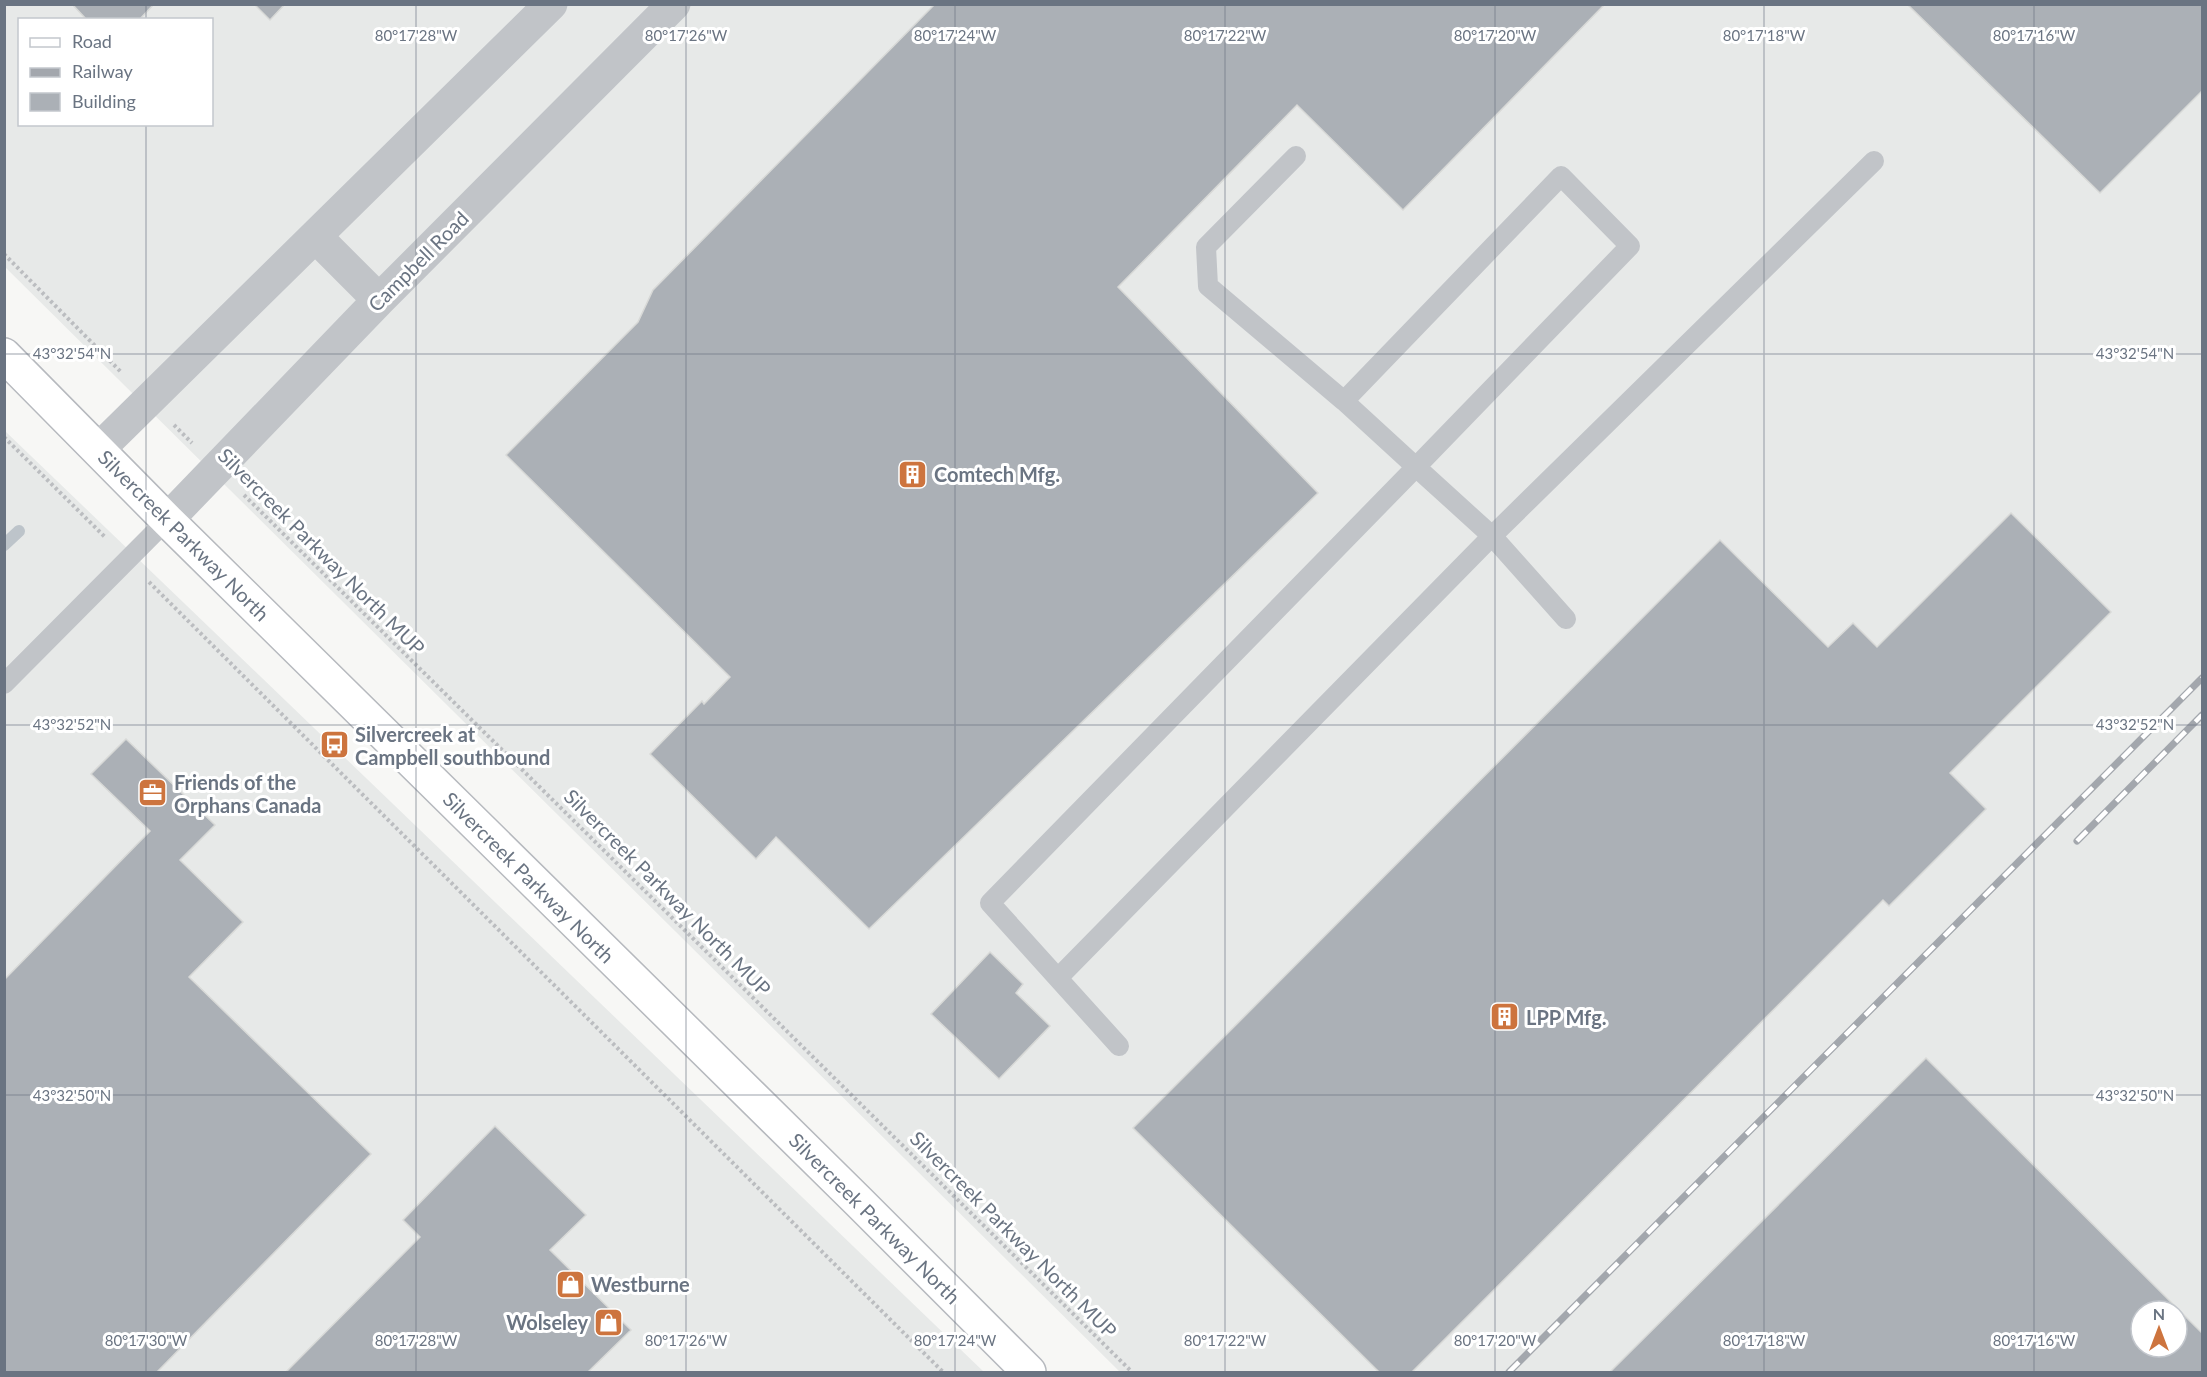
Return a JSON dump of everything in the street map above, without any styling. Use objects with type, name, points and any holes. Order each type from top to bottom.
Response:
[{"type":"main road","name":"Silvercreek Parkway North","points":[[9,367],[99,449],[167,520],[1029,1372]]},
{"type":"street","points":[[99,449],[551,4]]},
{"type":"street","name":"Campbell Road","points":[[167,520],[379,300],[674,4]]},
{"type":"street","points":[[316,237],[379,300]]},
{"type":"lane","points":[[1296,156],[1206,247],[1208,286],[1344,401],[1492,536],[1566,619]]},
{"type":"lane","points":[[1058,978],[1492,536],[1874,161]]},
{"type":"lane","points":[[1119,1046],[990,903],[1630,246],[1561,176],[1344,401]]},
{"type":"lane","points":[[4,684],[167,520]]},
{"type":"path","name":"Silvercreek Parkway North MUP","points":[[4,254],[217,468],[1132,1372]]},
{"type":"path","points":[[4,437],[943,1372]]},
{"type":"shaded area","points":[[4,5],[2202,5],[2202,1372],[1120,1372],[5,267]]},
{"type":"shaded area","points":[[5,431],[984,1372],[5,1372]]},
{"type":"building","points":[[72,4],[154,4],[141,18],[85,18]]},
{"type":"building","points":[[254,4],[285,4],[270,20]]},
{"type":"building","name":"Comtech Mfg.","points":[[935,4],[1605,4],[1403,210],[1297,105],[1118,287],[1318,493],[869,929],[776,837],[756,859],[650,754],[702,701],[704,704],[730,677],[506,455],[638,322],[653,290]]},
{"type":"building","points":[[1907,4],[2202,4],[2202,91],[2100,193]]},
{"type":"building","name":"LPP Mfg.","points":[[2011,513],[2111,612],[1950,773],[1986,809],[1889,906],[1883,900],[1412,1372],[1379,1372],[1133,1128],[1720,540],[1828,647],[1853,623],[1877,647]]},
{"type":"building","points":[[126,739],[215,825],[180,860],[243,922],[189,977],[371,1154],[157,1372],[4,1372],[4,980],[150,831],[91,774]]},
{"type":"building","points":[[990,952],[1023,984],[1016,993],[1050,1026],[999,1079],[931,1014]]},
{"type":"building","points":[[1926,1058],[2168,1299],[2129,1299],[2129,1359],[2189,1359],[2189,1320],[2202,1333],[2202,1372],[1610,1372]]},
{"type":"building","points":[[495,1126],[586,1215],[550,1250],[631,1330],[588,1372],[286,1372],[420,1237],[403,1220]]},
{"type":"waterway","points":[[4,545],[19,531]]},
{"type":"railway","points":[[1509,1372],[2202,678]]},
{"type":"railway","points":[[2077,841],[2202,715]]},
{"type":"place","name":"Comtech Mfg.","points":[[913,474]]},
{"type":"place","name":"Silvercreek at Campbell southbound","points":[[334,745]]},
{"type":"place","name":"Friends of the Orphans Canada","points":[[153,793]]},
{"type":"place","name":"LPP Mfg.","points":[[1505,1017]]},
{"type":"place","name":"Westburne","points":[[570,1284]]},
{"type":"place","name":"Wolseley","points":[[609,1322]]}]
